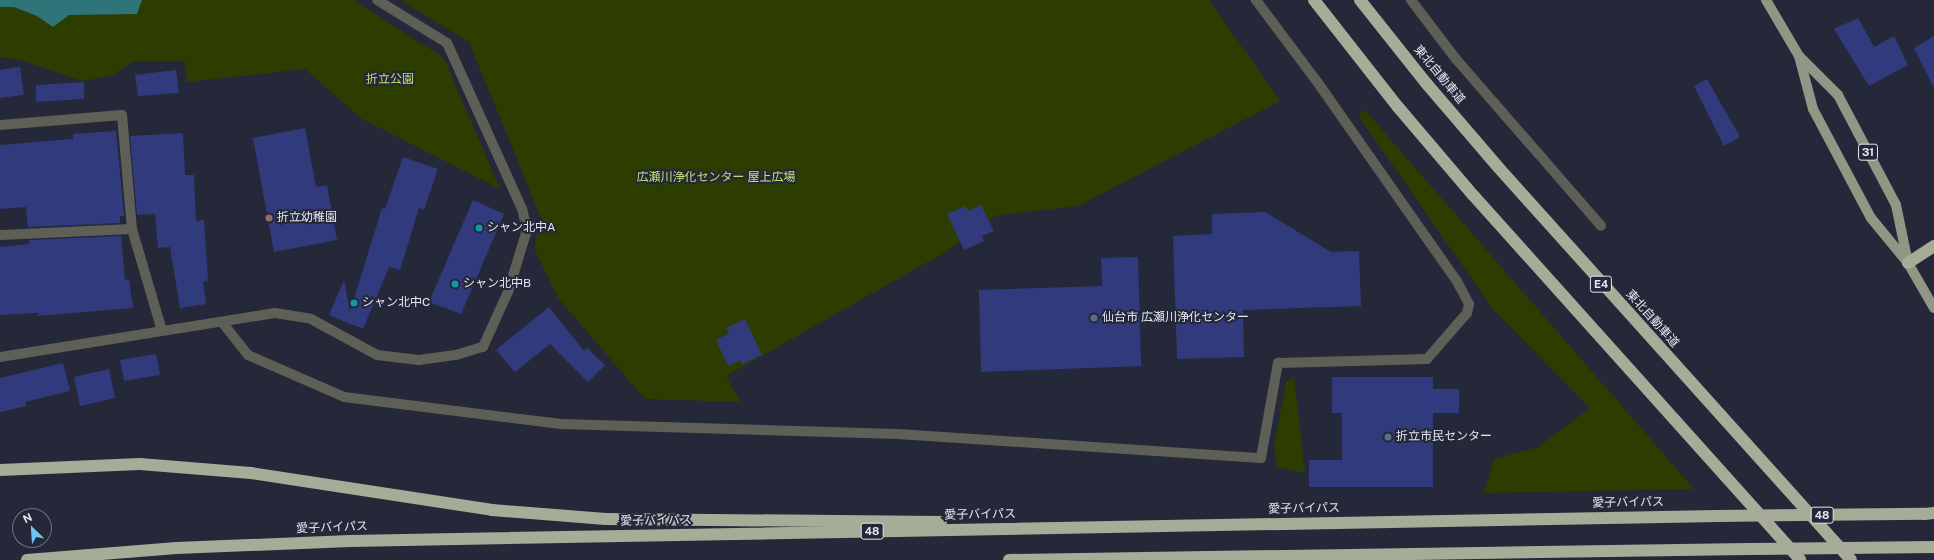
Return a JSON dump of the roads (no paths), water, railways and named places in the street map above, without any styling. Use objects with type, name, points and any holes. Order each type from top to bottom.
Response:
[{"type":"highway","points":[[1314,0],[1398,107],[1473,195],[1800,560]]},
{"type":"highway","name":"東北自動車道","points":[[1360,0],[1426,83],[1498,166],[1851,560]]},
{"type":"highway","points":[[1908,263],[1934,246]]},
{"type":"highway","points":[[1908,263],[1934,252]]},
{"type":"highway","points":[[0,470],[140,464],[243,472],[492,510],[606,519],[981,522],[1100,527]]},
{"type":"highway","name":"愛子バイパス","points":[[27,560],[177,548],[350,541],[1718,516],[1931,514]]},
{"type":"highway","points":[[1009,560],[1934,547]]},
{"type":"main road","name":"31","points":[[1766,0],[1799,56],[1838,95],[1896,205],[1908,263]]},
{"type":"main road","name":"31","points":[[1799,56],[1812,109],[1872,218],[1908,263],[1934,308]]},
{"type":"street","points":[[0,357],[275,313],[311,319],[377,356],[419,360],[456,355],[483,347],[508,292],[527,230],[522,209],[447,43],[377,0]]},
{"type":"street","points":[[222,322],[248,355],[344,397],[560,424],[898,434],[1261,458],[1278,363],[1427,359],[1468,313],[1469,304],[1456,280],[1318,83],[1256,0]]},
{"type":"street","points":[[1411,0],[1456,59],[1601,226]]},
{"type":"street","points":[[0,125],[122,115],[132,229],[162,331]]},
{"type":"street","points":[[0,235],[132,229]]},
{"type":"place","name":"折立幼稚園","points":[[269,218]]},
{"type":"place","name":"シャン北中A","points":[[479,228]]},
{"type":"place","name":"シャン北中B","points":[[455,284]]},
{"type":"place","name":"シャン北中C","points":[[354,303]]},
{"type":"place","name":"仙台市 広瀬川浄化センター","points":[[1094,318]]},
{"type":"place","name":"折立市民センター","points":[[1388,437]]},
{"type":"park label","name":"折立公園","points":[[390,80]]},
{"type":"park label","name":"広瀬川浄化センター 屋上広場","points":[[716,178]]}]
